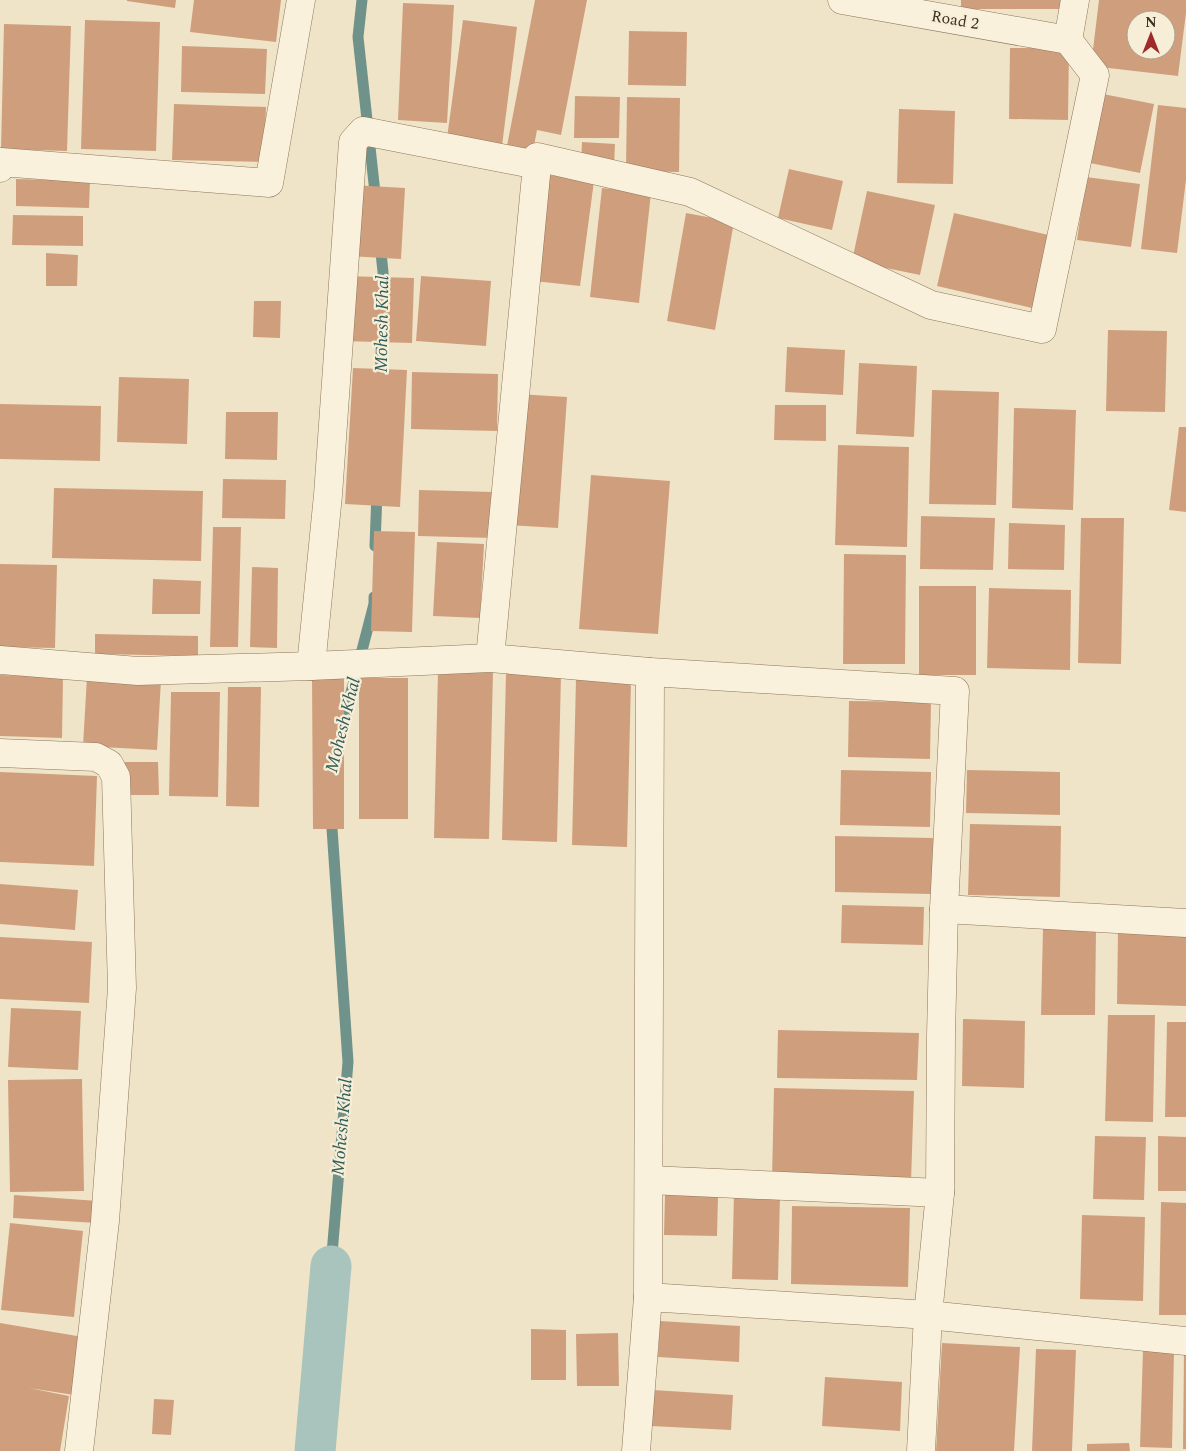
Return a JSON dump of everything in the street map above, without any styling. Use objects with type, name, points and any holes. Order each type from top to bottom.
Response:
[{"type":"street","points":[[0,168],[0,162],[269,183],[301,0]]},
{"type":"street","name":"Road 2","points":[[842,0],[1068,40]]},
{"type":"street","points":[[490,658],[537,157],[690,192],[931,305],[1042,329],[1095,75],[1068,40],[1075,0]]},
{"type":"street","points":[[311,666],[328,496],[353,142],[363,131],[537,165]]},
{"type":"street","points":[[0,660],[138,671],[490,658],[650,672],[955,691],[944,909],[940,1193],[928,1315],[922,1451]]},
{"type":"street","points":[[636,1451],[648,1297],[650,672]]},
{"type":"street","points":[[0,753],[96,757],[109,764],[116,777],[122,988],[105,1221],[79,1451]]},
{"type":"street","points":[[944,909],[1186,923]]},
{"type":"street","points":[[649,1180],[940,1193]]},
{"type":"street","points":[[648,1297],[928,1315],[1186,1341]]},
{"type":"building","points":[[127,0],[176,0],[175,8]]},
{"type":"building","points":[[194,0],[281,0],[276,42],[190,32]]},
{"type":"building","points":[[535,0],[587,0],[561,135],[537,130],[533,151],[507,146]]},
{"type":"building","points":[[961,0],[1060,0],[1060,9],[961,9]]},
{"type":"building","points":[[1099,0],[1186,0],[1178,76],[1091,66]]},
{"type":"building","points":[[403,3],[454,5],[447,123],[398,120]]},
{"type":"building","points":[[85,20],[160,22],[156,151],[81,149]]},
{"type":"building","points":[[463,20],[517,27],[502,146],[447,138]]},
{"type":"building","points":[[4,24],[71,26],[67,151],[1,149]]},
{"type":"building","points":[[629,31],[687,32],[686,86],[628,85]]},
{"type":"building","points":[[182,46],[267,49],[265,94],[181,92]]},
{"type":"building","points":[[1010,48],[1069,48],[1068,120],[1009,119]]},
{"type":"building","points":[[1103,94],[1154,104],[1140,173],[1090,163]]},
{"type":"building","points":[[575,96],[620,97],[619,138],[574,138]]},
{"type":"building","points":[[627,97],[680,98],[679,172],[626,171]]},
{"type":"building","points":[[174,104],[266,107],[264,162],[172,160]]},
{"type":"building","points":[[1158,105],[1186,108],[1186,180],[1177,253],[1141,249]]},
{"type":"building","points":[[899,109],[955,111],[953,184],[897,183]]},
{"type":"building","points":[[582,142],[615,144],[614,166],[581,164]]},
{"type":"building","points":[[789,169],[843,181],[832,230],[778,218]]},
{"type":"building","points":[[548,175],[594,181],[580,286],[534,281]]},
{"type":"building","points":[[1086,177],[1140,184],[1131,247],[1077,240]]},
{"type":"building","points":[[16,179],[90,181],[89,208],[16,206]]},
{"type":"building","points":[[352,185],[405,188],[401,259],[348,256]]},
{"type":"building","points":[[602,188],[651,193],[639,303],[590,297]]},
{"type":"building","points":[[867,191],[935,205],[920,275],[852,261]]},
{"type":"building","points":[[686,213],[734,222],[715,330],[667,321]]},
{"type":"building","points":[[954,213],[1053,236],[1036,309],[937,286]]},
{"type":"building","points":[[13,215],[83,216],[83,246],[12,245]]},
{"type":"building","points":[[46,253],[78,255],[77,286],[46,286]]},
{"type":"building","points":[[344,276],[414,278],[412,343],[342,341]]},
{"type":"building","points":[[421,276],[491,281],[486,346],[416,341]]},
{"type":"building","points":[[254,301],[281,301],[280,338],[253,337]]},
{"type":"building","points":[[1108,330],[1167,331],[1165,412],[1106,411]]},
{"type":"building","points":[[787,347],[845,350],[843,395],[785,392]]},
{"type":"building","points":[[859,363],[917,366],[914,437],[856,434]]},
{"type":"building","points":[[353,368],[407,370],[400,507],[345,504]]},
{"type":"building","points":[[412,372],[498,374],[497,431],[411,429]]},
{"type":"building","points":[[119,377],[189,379],[187,444],[117,442]]},
{"type":"building","points":[[932,390],[999,392],[996,505],[929,504]]},
{"type":"building","points":[[518,394],[567,397],[558,528],[508,525]]},
{"type":"building","points":[[0,404],[101,406],[100,461],[0,459]]},
{"type":"building","points":[[775,405],[826,405],[826,441],[774,440]]},
{"type":"building","points":[[1014,408],[1076,410],[1073,510],[1012,508]]},
{"type":"building","points":[[226,412],[278,412],[277,460],[225,459]]},
{"type":"building","points":[[1179,427],[1186,427],[1186,512],[1169,510]]},
{"type":"building","points":[[838,445],[909,447],[907,547],[835,545]]},
{"type":"building","points":[[591,475],[670,481],[658,634],[579,629]]},
{"type":"building","points":[[223,479],[286,480],[285,519],[222,518]]},
{"type":"building","points":[[54,488],[203,491],[201,561],[52,558]]},
{"type":"building","points":[[419,490],[494,492],[493,538],[418,536]]},
{"type":"building","points":[[921,516],[995,518],[993,570],[920,569]]},
{"type":"building","points":[[1081,518],[1124,518],[1121,664],[1078,663]]},
{"type":"building","points":[[1009,523],[1065,525],[1064,570],[1008,569]]},
{"type":"building","points":[[213,527],[241,527],[238,647],[210,647]]},
{"type":"building","points":[[374,531],[415,532],[412,632],[371,631]]},
{"type":"building","points":[[437,542],[484,544],[480,618],[433,616]]},
{"type":"building","points":[[844,554],[906,555],[905,664],[843,664]]},
{"type":"building","points":[[0,564],[57,565],[55,648],[0,647]]},
{"type":"building","points":[[252,567],[278,568],[277,648],[250,647]]},
{"type":"building","points":[[153,579],[201,581],[200,614],[152,614]]},
{"type":"building","points":[[919,586],[976,586],[976,675],[919,675]]},
{"type":"building","points":[[989,588],[1071,590],[1070,670],[987,668]]},
{"type":"building","points":[[95,634],[198,636],[198,656],[95,654]]},
{"type":"building","points":[[438,671],[493,672],[489,839],[434,838]]},
{"type":"building","points":[[506,673],[561,675],[557,842],[502,840]]},
{"type":"building","points":[[0,675],[63,677],[62,738],[0,736]]},
{"type":"building","points":[[87,676],[161,680],[157,750],[83,746]]},
{"type":"building","points":[[312,678],[344,678],[344,829],[313,829]]},
{"type":"building","points":[[359,678],[408,678],[408,819],[359,819]]},
{"type":"building","points":[[576,679],[631,680],[627,847],[572,845]]},
{"type":"building","points":[[228,687],[261,687],[259,807],[226,806]]},
{"type":"building","points":[[171,692],[220,692],[218,797],[169,796]]},
{"type":"building","points":[[849,701],[931,702],[930,759],[848,757]]},
{"type":"building","points":[[125,762],[158,762],[159,795],[126,795]]},
{"type":"building","points":[[841,770],[931,772],[930,827],[840,825]]},
{"type":"building","points":[[967,770],[1060,772],[1060,815],[966,813]]},
{"type":"building","points":[[0,772],[97,776],[94,866],[0,862]]},
{"type":"building","points":[[970,824],[1061,826],[1060,897],[968,895]]},
{"type":"building","points":[[835,836],[933,838],[932,894],[835,892]]},
{"type":"building","points":[[0,884],[78,890],[75,930],[0,924]]},
{"type":"building","points":[[842,905],[924,907],[923,945],[841,943]]},
{"type":"building","points":[[1043,928],[1096,929],[1095,1015],[1041,1015]]},
{"type":"building","points":[[1118,931],[1186,933],[1186,1006],[1117,1004]]},
{"type":"building","points":[[0,937],[92,942],[89,1003],[0,999]]},
{"type":"building","points":[[11,1008],[81,1011],[78,1070],[8,1067]]},
{"type":"building","points":[[1108,1015],[1155,1015],[1153,1122],[1105,1121]]},
{"type":"building","points":[[963,1019],[1025,1021],[1024,1088],[962,1086]]},
{"type":"building","points":[[1167,1022],[1186,1022],[1186,1117],[1165,1117]]},
{"type":"building","points":[[778,1030],[919,1033],[917,1080],[777,1078]]},
{"type":"building","points":[[82,1079],[84,1191],[10,1192],[8,1080]]},
{"type":"building","points":[[774,1088],[914,1091],[911,1182],[772,1179]]},
{"type":"building","points":[[1095,1136],[1146,1137],[1144,1200],[1093,1199]]},
{"type":"building","points":[[1158,1136],[1186,1137],[1186,1191],[1158,1191]]},
{"type":"building","points":[[734,1193],[780,1195],[778,1280],[732,1279]]},
{"type":"building","points":[[14,1195],[98,1201],[97,1223],[13,1218]]},
{"type":"building","points":[[665,1195],[718,1196],[717,1236],[664,1235]]},
{"type":"building","points":[[1161,1202],[1186,1203],[1186,1315],[1159,1315]]},
{"type":"building","points":[[792,1206],[910,1208],[908,1287],[791,1284]]},
{"type":"building","points":[[1082,1215],[1145,1217],[1143,1301],[1080,1299]]},
{"type":"building","points":[[10,1223],[83,1231],[74,1317],[1,1310]]},
{"type":"building","points":[[660,1321],[740,1326],[739,1362],[658,1357]]},
{"type":"building","points":[[0,1323],[83,1337],[74,1395],[29,1388],[69,1396],[60,1451],[0,1451]]},
{"type":"building","points":[[531,1329],[566,1330],[566,1380],[531,1380]]},
{"type":"building","points":[[618,1333],[619,1386],[577,1386],[576,1334]]},
{"type":"building","points":[[942,1343],[1020,1347],[1014,1451],[936,1451]]},
{"type":"building","points":[[1036,1349],[1076,1350],[1072,1451],[1032,1451]]},
{"type":"building","points":[[1143,1349],[1174,1350],[1172,1448],[1140,1447]]},
{"type":"building","points":[[1184,1350],[1186,1350],[1186,1449],[1183,1449]]},
{"type":"building","points":[[825,1377],[902,1382],[900,1431],[822,1426]]},
{"type":"building","points":[[653,1390],[733,1395],[731,1430],[651,1426]]},
{"type":"building","points":[[154,1399],[174,1400],[171,1435],[152,1434]]},
{"type":"building","points":[[1129,1443],[1130,1451],[1087,1451],[1087,1444]]},
{"type":"waterway","name":"Mohesh Khal","points":[[362,0],[358,37],[376,202]]},
{"type":"waterway","name":"Mohesh Khal","points":[[380,243],[383,291]]},
{"type":"waterway","name":"Mohesh Khal","points":[[380,384],[382,327]]},
{"type":"waterway","name":"Mohesh Khal","points":[[375,546],[377,492]]},
{"type":"waterway","name":"Mohesh Khal","points":[[340,735],[374,604],[374,597]]},
{"type":"waterway","name":"Mohesh Khal","points":[[331,814],[348,1062],[331,1266]]},
{"type":"waterway","name":"Mohesh Khal","points":[[315,1451],[331,1266]]}]
